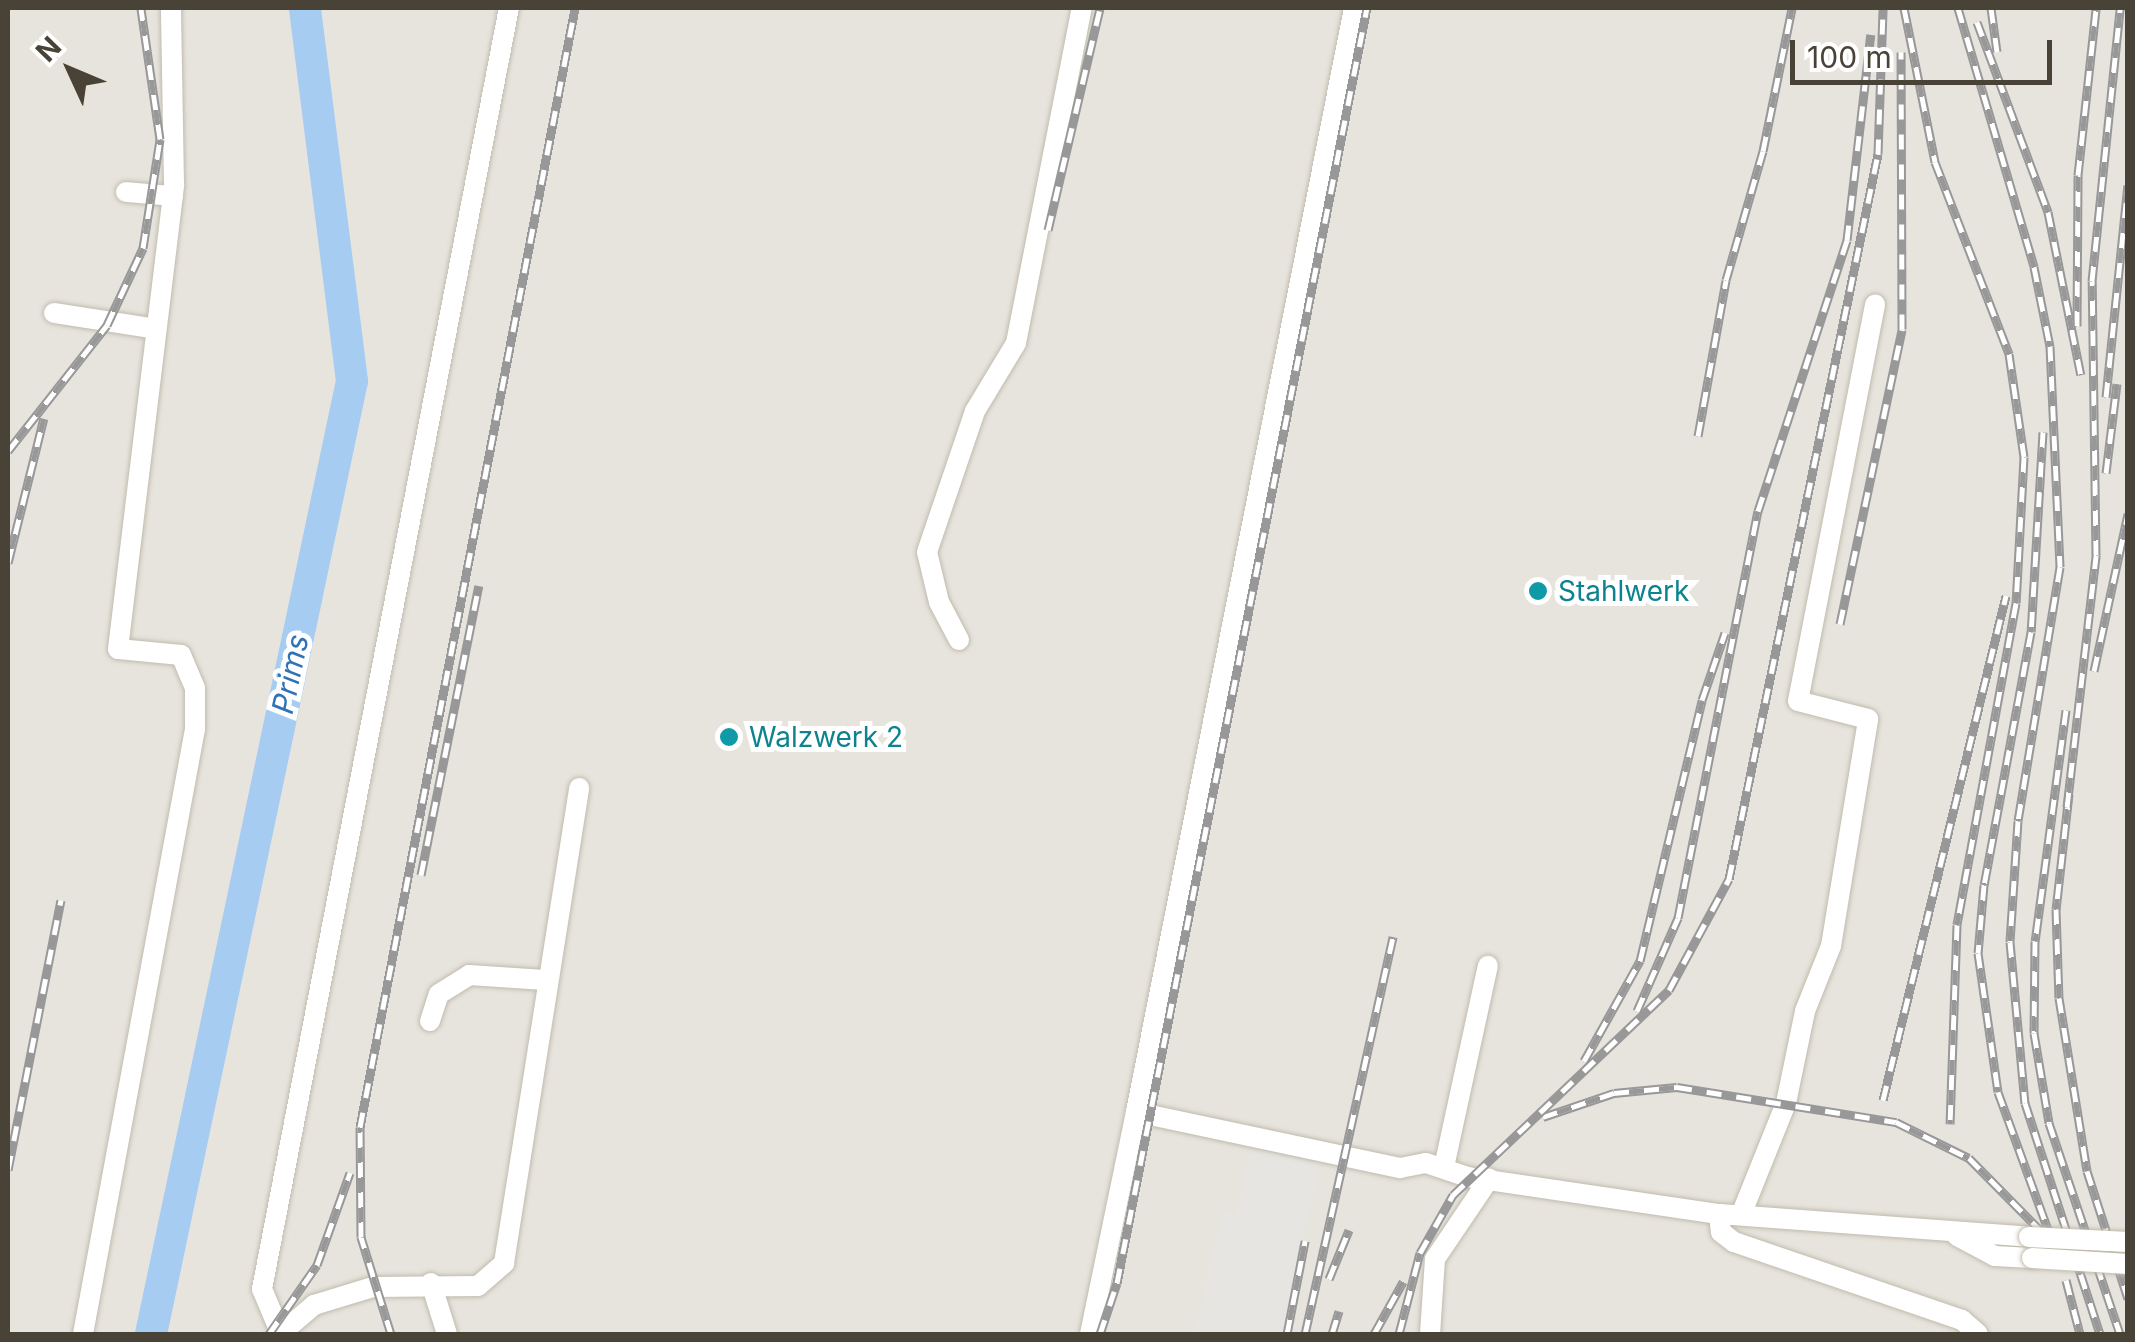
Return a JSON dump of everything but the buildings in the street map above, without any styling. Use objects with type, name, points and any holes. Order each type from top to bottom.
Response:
[{"type":"lane","points":[[83,1334],[195,728],[195,688],[181,655],[118,648],[172,196],[172,8]]},
{"type":"lane","points":[[509,8],[262,1289],[280,1334],[314,1305],[373,1287],[432,1283],[478,1286],[504,1263],[545,980],[578,788]]},
{"type":"lane","points":[[959,640],[938,602],[927,552],[975,411],[1016,343],[1082,8]]},
{"type":"lane","points":[[1090,1334],[1354,8]]},
{"type":"lane","points":[[126,192],[172,196]]},
{"type":"lane","points":[[1741,1216],[1786,1103],[1805,1011],[1831,946],[1868,719],[1798,701],[1875,304]]},
{"type":"lane","points":[[54,313],[156,329]]},
{"type":"lane","points":[[1444,1167],[1488,966]]},
{"type":"lane","points":[[430,1022],[440,994],[469,974],[545,980]]},
{"type":"lane","points":[[1136,1112],[1400,1168],[1444,1167],[1488,1179],[1719,1214],[1947,1231],[2128,1264]]},
{"type":"lane","points":[[1430,1334],[1435,1260],[1488,1179]]},
{"type":"lane","points":[[1719,1214],[1721,1232],[1734,1242],[1962,1320],[1978,1334]]},
{"type":"lane","points":[[2030,1248],[2128,1242]]},
{"type":"lane","points":[[432,1283],[447,1334]]},
{"type":"shaded area","points":[[8,8],[2127,8],[2127,1334],[8,1334]]},
{"type":"shaded area","points":[[1252,1142],[1321,1156],[1283,1334],[1195,1334],[1222,1212],[1236,1215]]},
{"type":"waterway","name":"Prims","points":[[151,1334],[352,381],[305,8]]},
{"type":"railway","points":[[8,451],[107,325],[143,248],[160,139],[141,8]]},
{"type":"railway","points":[[391,1334],[361,1237],[360,1127],[575,8]]},
{"type":"railway","points":[[1048,230],[1100,8]]},
{"type":"railway","points":[[1100,1334],[1117,1283],[1367,8]]},
{"type":"railway","points":[[1698,436],[1726,280],[1763,151],[1792,8]]},
{"type":"railway","points":[[1399,1334],[1420,1253],[1453,1195],[1669,990],[1729,879],[1878,154],[1883,8]]},
{"type":"railway","points":[[1904,8],[1935,162],[2009,354],[2024,457],[2016,603],[1957,925],[1950,1124]]},
{"type":"railway","points":[[1958,8],[2034,267],[2050,346],[2060,567],[2018,821],[2010,942],[2025,1103],[2100,1334]]},
{"type":"railway","points":[[1991,8],[1997,52]]},
{"type":"railway","points":[[2077,326],[2078,175],[2096,8]]},
{"type":"railway","points":[[2067,807],[2096,555],[2092,281],[2120,8]]},
{"type":"railway","points":[[1977,22],[2048,212],[2081,375]]},
{"type":"railway","points":[[1637,1011],[1678,918],[1758,511],[1847,240],[1871,34]]},
{"type":"railway","points":[[1840,624],[1902,329],[1901,52]]},
{"type":"railway","points":[[2106,397],[2128,185]]},
{"type":"railway","points":[[2106,473],[2117,384]]},
{"type":"railway","points":[[8,563],[44,418]]},
{"type":"railway","points":[[2043,432],[2031,632],[1984,885],[1978,953],[1998,1092],[2052,1240]]},
{"type":"railway","points":[[2094,671],[2128,514]]},
{"type":"railway","points":[[421,875],[479,586]]},
{"type":"railway","points":[[1883,1100],[2006,596]]},
{"type":"railway","points":[[1584,1061],[1640,961],[1702,700],[1725,633]]},
{"type":"railway","points":[[2066,710],[2035,941],[2034,1033],[2049,1123],[2120,1334]]},
{"type":"railway","points":[[2069,794],[2056,909],[2059,998],[2087,1171],[2128,1299]]},
{"type":"railway","points":[[8,1170],[61,900]]},
{"type":"railway","points":[[1305,1334],[1393,937]]},
{"type":"railway","points":[[1543,1117],[1614,1093],[1677,1087],[1896,1122],[1969,1158],[2041,1231]]},
{"type":"railway","points":[[269,1334],[317,1265],[350,1173]]},
{"type":"railway","points":[[1329,1279],[1349,1230]]},
{"type":"railway","points":[[1287,1334],[1305,1241]]},
{"type":"railway","points":[[2066,1280],[2080,1334]]},
{"type":"railway","points":[[1374,1334],[1403,1282]]},
{"type":"railway","points":[[1332,1334],[1339,1311]]},
{"type":"place","name":"Stahlwerk","points":[[1538,591]]},
{"type":"place","name":"Walzwerk 2","points":[[729,737]]}]
